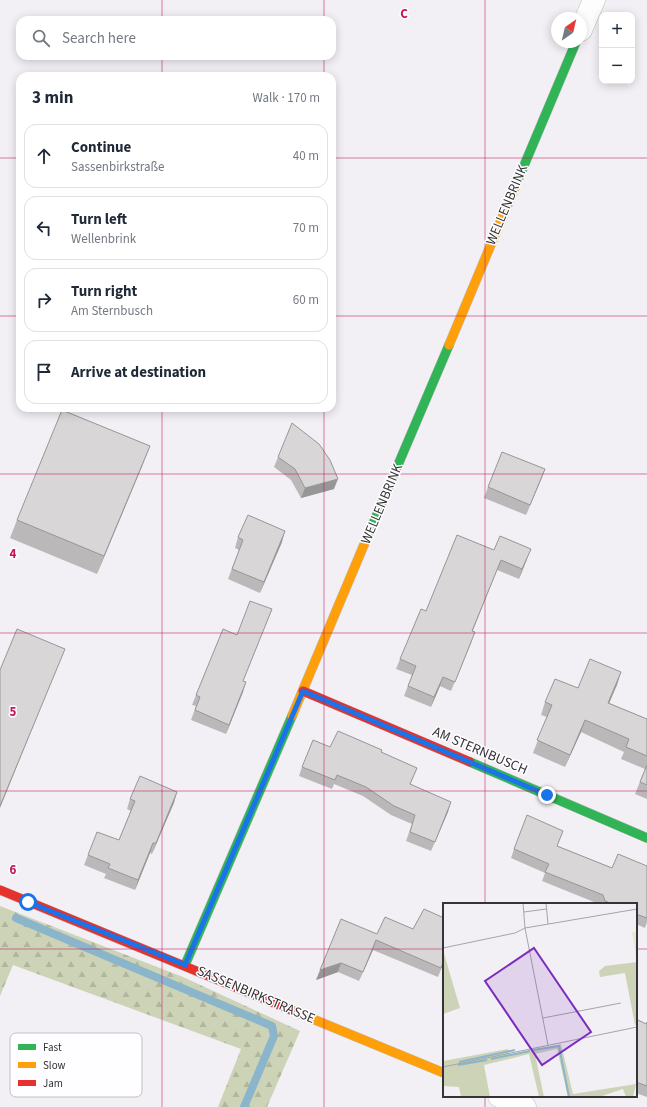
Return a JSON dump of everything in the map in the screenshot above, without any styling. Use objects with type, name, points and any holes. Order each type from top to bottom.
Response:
[{"type":"street","points":[[587,16],[594,0]]},
{"type":"street","name":"WELLENBRINK","points":[[185,965],[303,691],[573,48]]},
{"type":"street","name":"AM STERNBUSCH","points":[[303,691],[647,838]]},
{"type":"street","name":"SASSENBIRKSTRASSE","points":[[0,890],[443,1073]]},
{"type":"street","points":[[501,1097],[525,1107]]},
{"type":"green space","points":[[0,906],[183,977],[300,1031],[267,1107],[218,1107],[241,1049],[13,965],[0,996]]},
{"type":"building","points":[[61,412],[67,412],[150,446],[104,556],[17,520]]},
{"type":"building","points":[[292,423],[319,444],[330,460],[338,479],[305,488],[295,469],[278,457]]},
{"type":"building","points":[[502,452],[545,469],[530,505],[488,487]]},
{"type":"building","points":[[248,515],[285,531],[264,582],[232,569],[243,540],[238,537]]},
{"type":"building","points":[[457,535],[494,550],[500,536],[531,549],[522,569],[501,560],[472,631],[475,632],[455,682],[443,677],[434,697],[408,686],[416,666],[400,659],[421,609],[426,611]]},
{"type":"building","points":[[250,601],[272,609],[243,681],[246,682],[229,725],[195,710],[200,697],[196,695],[223,629],[237,635]]},
{"type":"building","points":[[17,629],[65,649],[0,806],[0,670]]},
{"type":"building","points":[[590,659],[621,672],[608,703],[647,719],[647,756],[626,747],[629,739],[585,720],[570,755],[537,740],[552,705],[545,702],[555,679],[578,688]]},
{"type":"building","points":[[338,731],[382,750],[381,752],[417,768],[410,784],[451,802],[435,842],[410,832],[415,815],[394,806],[366,787],[337,775],[335,780],[302,767],[313,740],[330,747]]},
{"type":"building","points":[[647,765],[647,785],[640,782]]},
{"type":"building","points":[[140,776],[177,792],[156,843],[153,843],[138,880],[108,868],[110,864],[88,855],[97,832],[119,840],[135,801],[130,799]]},
{"type":"building","points":[[527,815],[563,831],[557,846],[612,868],[618,854],[647,866],[647,918],[637,914],[637,903],[610,903],[605,901],[603,895],[545,872],[549,864],[514,849]]},
{"type":"building","points":[[424,909],[443,918],[443,963],[441,968],[376,940],[363,972],[341,963],[320,970],[341,919],[377,934],[385,917],[413,929]]},
{"type":"building","points":[[637,1020],[646,1024],[647,1022],[647,1086],[637,1082]]},
{"type":"waterway","points":[[16,918],[272,1026],[274,1036],[244,1107]]},
{"type":"traffic: fast","points":[[515,187],[573,48]]},
{"type":"traffic: fast","points":[[366,540],[449,345]]},
{"type":"traffic: fast","points":[[185,965],[292,716]]},
{"type":"traffic: fast","points":[[470,762],[647,838]]},
{"type":"traffic: slow","points":[[449,345],[515,187]]},
{"type":"traffic: slow","points":[[292,716],[366,540]]},
{"type":"traffic: slow","points":[[291,1010],[443,1073]]},
{"type":"traffic: jam","points":[[303,691],[470,762]]},
{"type":"traffic: jam","points":[[0,890],[291,1010]]},
{"type":"route","points":[[28,902],[185,965],[303,691],[547,795]]}]
